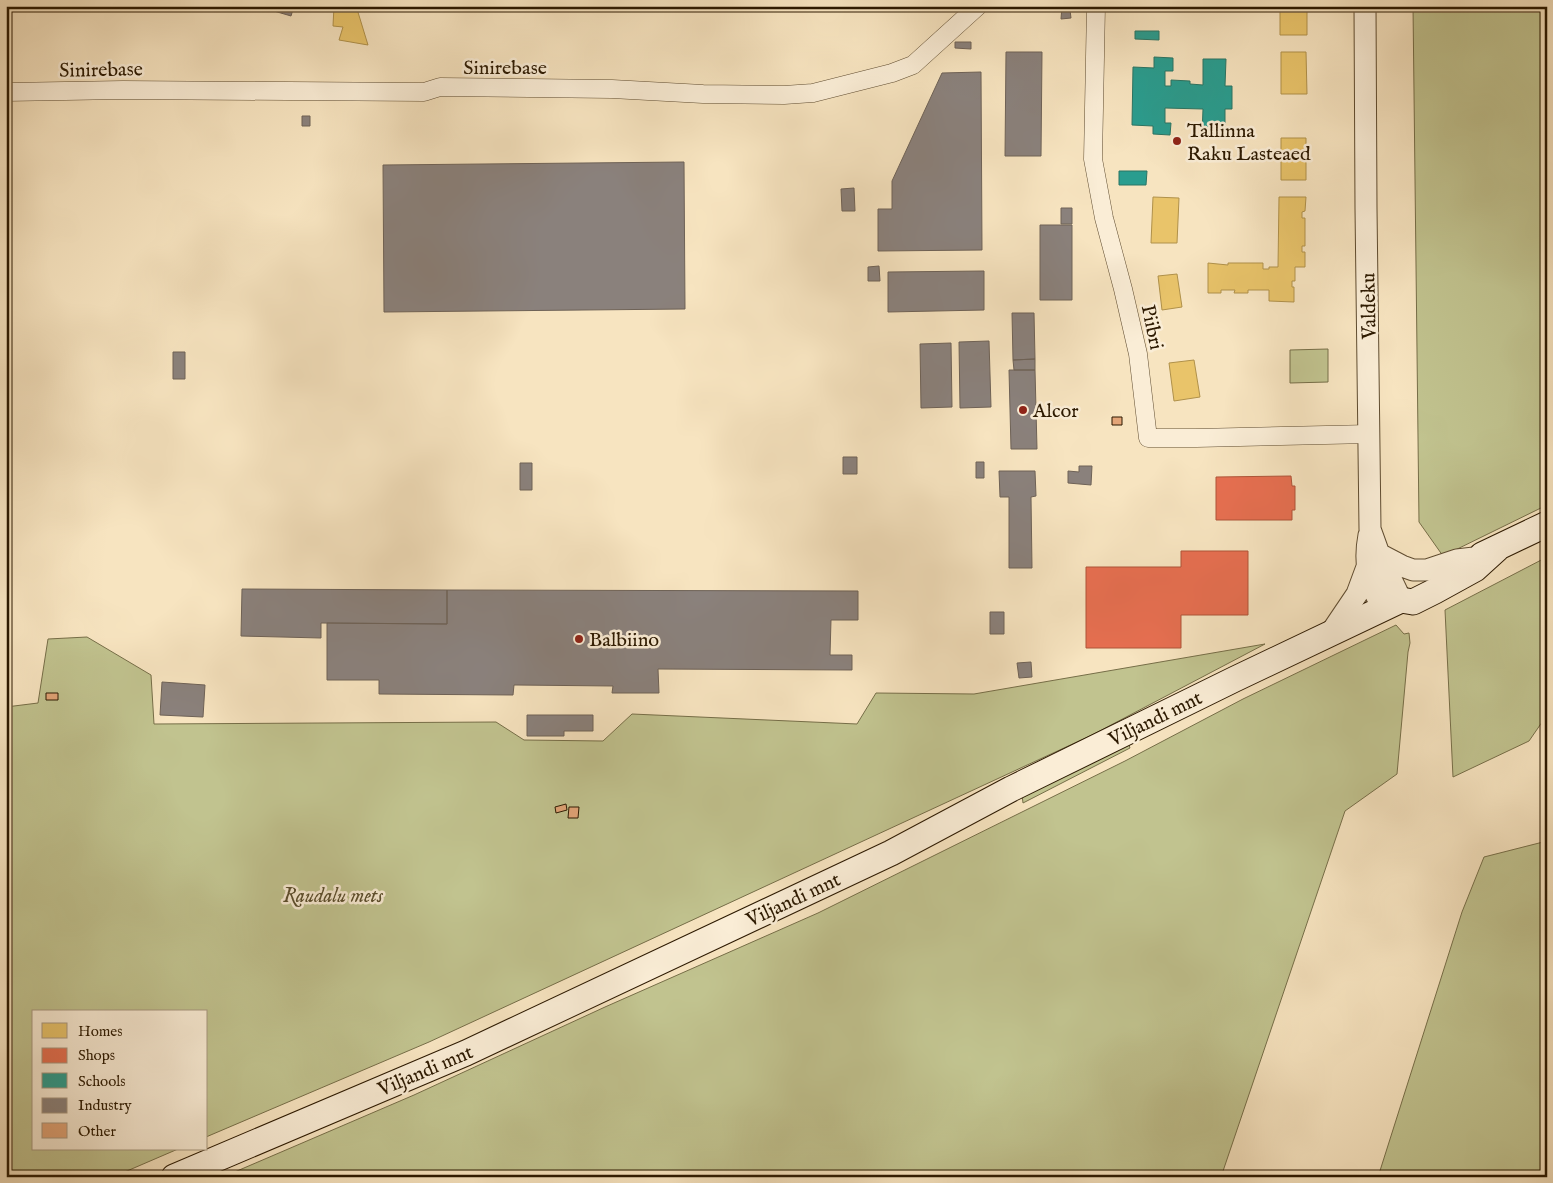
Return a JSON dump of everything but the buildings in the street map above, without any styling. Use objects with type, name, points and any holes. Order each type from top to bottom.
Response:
[{"type":"main road","name":"Viljandi mnt","points":[[174,1177],[466,1053],[891,853],[1011,789],[1391,604],[1408,590],[1547,524]]},
{"type":"main road","name":"Viljandi mnt","points":[[1391,604],[1413,602],[1435,591],[1475,569],[1497,548]]},
{"type":"street","name":"Sinirebase","points":[[6,92],[123,90],[424,92],[440,88],[612,89],[703,94],[784,95],[836,87],[892,73],[913,65],[978,6]]},
{"type":"street","name":"Piibri","points":[[1096,6],[1093,159],[1104,218],[1138,355],[1148,438],[1370,434]]},
{"type":"street","name":"Valdeku","points":[[1365,6],[1370,434],[1370,529],[1366,552],[1373,560]]},
{"type":"street","points":[[1373,560],[1414,570],[1427,570],[1457,560],[1474,558]]},
{"type":"street","points":[[1373,560],[1391,604]]},
{"type":"street","points":[[1330,634],[1357,594],[1373,560]]},
{"type":"green space","points":[[1413,6],[1547,6],[1547,505],[1443,556],[1419,522]]},
{"type":"green space","points":[[1328,349],[1328,382],[1290,383],[1290,350]]},
{"type":"green space","points":[[1547,557],[1547,715],[1529,741],[1453,777],[1445,610]]},
{"type":"green space","points":[[1396,625],[1404,634],[1409,633],[1410,643],[1397,774],[1345,811],[1221,1177],[223,1177],[414,1095],[605,1007],[818,913],[1125,761],[1243,699]]},
{"type":"green space","name":"Raudalu mets","points":[[87,637],[151,675],[154,724],[496,722],[524,740],[603,741],[632,714],[857,724],[876,693],[974,694],[1265,644],[1092,735],[429,1042],[208,1136],[208,1010],[32,1010],[32,1150],[176,1150],[113,1177],[6,1177],[6,707],[38,703],[48,639]]},
{"type":"green space","points":[[1129,745],[1130,748],[1023,803],[1022,795],[1090,761]]},
{"type":"green space","points":[[1547,841],[1547,1177],[1378,1177],[1462,912],[1484,857]]},
{"type":"place","name":"Tallinna Raku Lasteaed","points":[[1177,141]]},
{"type":"place","name":"Alcor","points":[[1023,410]]},
{"type":"place","name":"Balbiino","points":[[579,639]]}]
